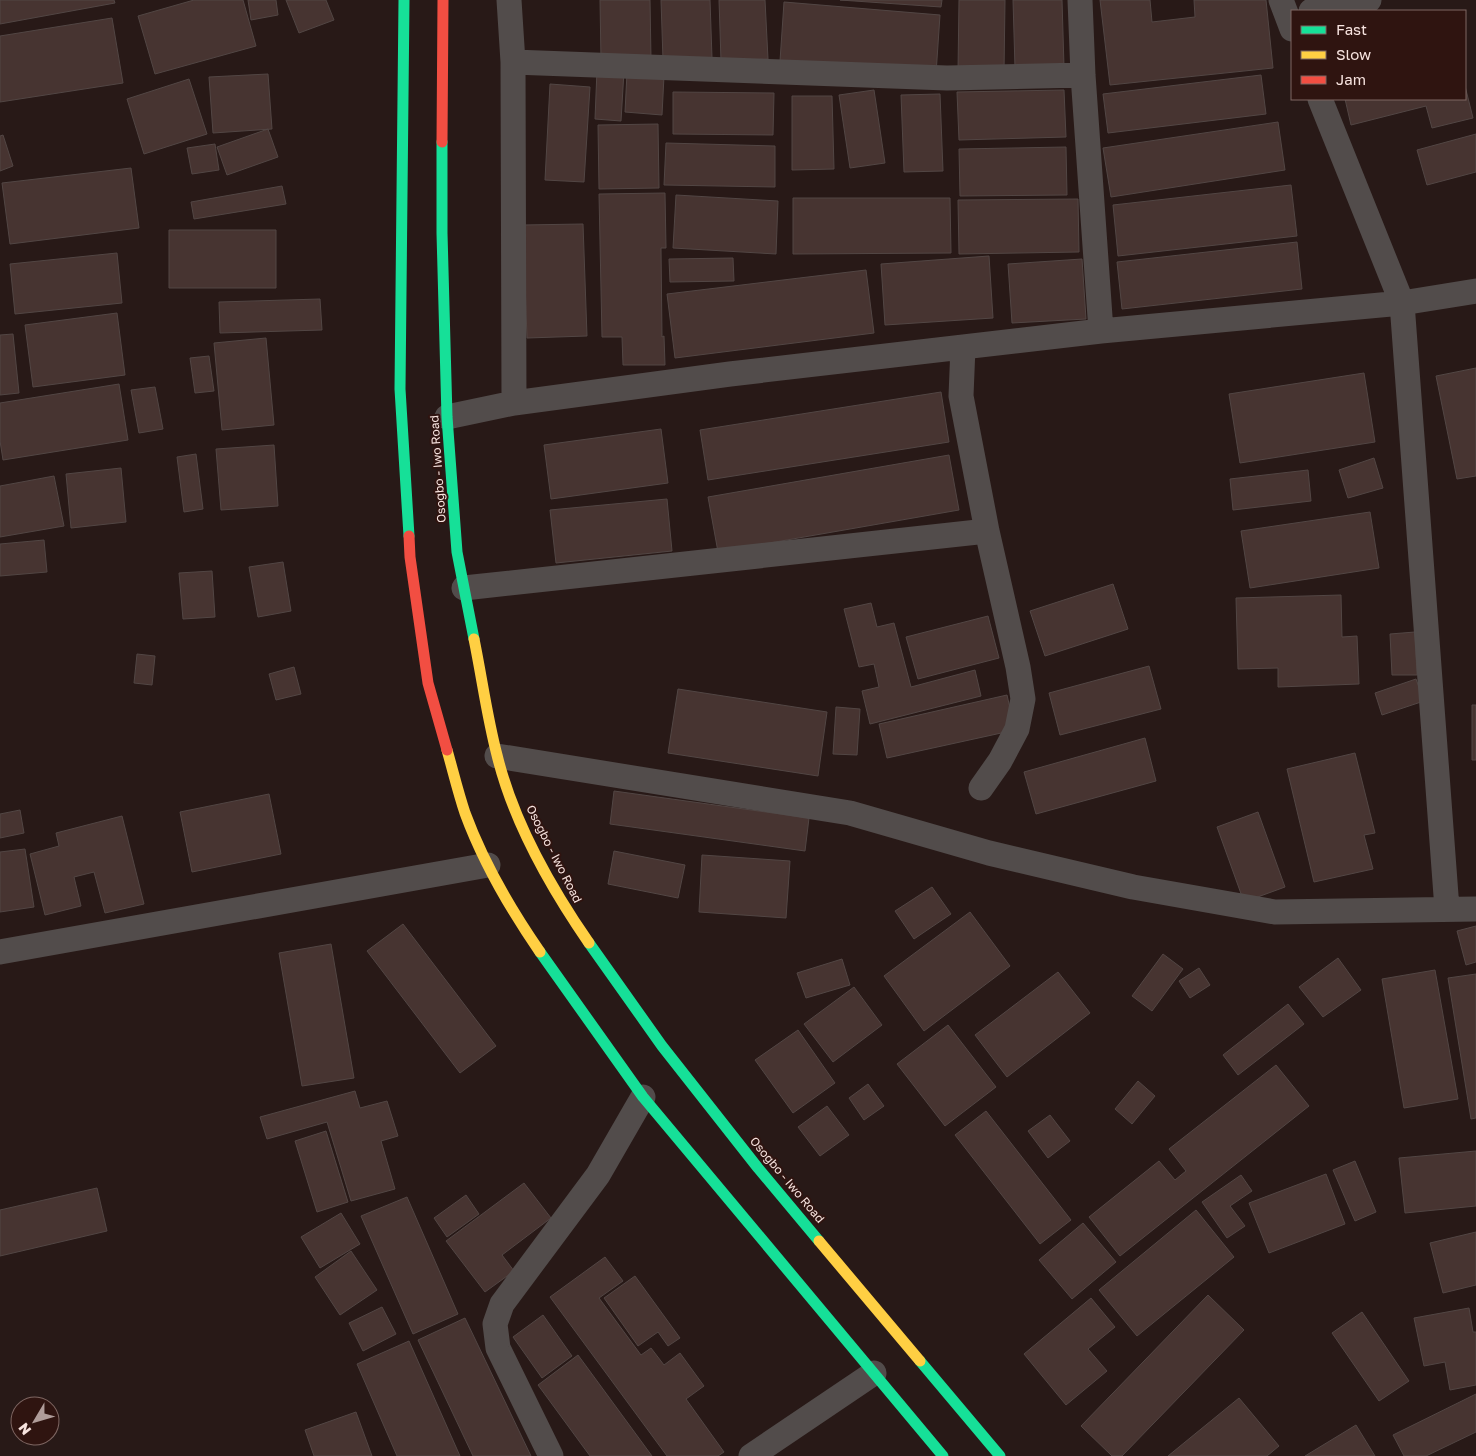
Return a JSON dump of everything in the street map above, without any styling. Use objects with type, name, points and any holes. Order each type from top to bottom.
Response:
[{"type":"main road","points":[[404,0],[400,389],[410,557],[428,683],[464,813],[488,865],[526,932],[643,1097],[943,1456]]},
{"type":"main road","name":"Osogbo - Iwo Road","points":[[443,0],[442,233],[447,417],[457,552],[497,756],[512,802],[529,840],[566,910],[662,1046],[758,1168],[1000,1456]]},
{"type":"street","points":[[509,0],[513,62],[514,403]]},
{"type":"street","points":[[1080,0],[1083,75],[1101,331]]},
{"type":"street","points":[[1314,10],[1368,0]]},
{"type":"street","points":[[513,62],[948,78],[1083,75]]},
{"type":"street","points":[[1320,100],[1402,303],[1447,909]]},
{"type":"street","points":[[447,417],[514,403],[730,374],[1101,331],[1402,303],[1476,291]]},
{"type":"street","points":[[962,347],[961,396],[987,531],[1018,667],[1023,699],[1017,729],[1000,761],[981,788]]},
{"type":"street","points":[[464,588],[987,531]]},
{"type":"street","points":[[497,756],[850,813],[989,853],[1133,887],[1274,912],[1476,909]]},
{"type":"street","points":[[0,952],[488,865]]},
{"type":"street","points":[[551,1456],[498,1348],[495,1324],[502,1304],[598,1175],[643,1097]]},
{"type":"street","points":[[750,1456],[874,1373]]},
{"type":"building","points":[[0,0],[114,0],[115,3],[0,24]]},
{"type":"building","points":[[194,0],[243,0],[256,46],[155,74],[138,16]]},
{"type":"building","points":[[248,0],[276,0],[278,15],[251,20]]},
{"type":"building","points":[[286,0],[326,0],[334,20],[299,33]]},
{"type":"building","points":[[600,0],[650,0],[651,59],[601,60]]},
{"type":"building","points":[[661,0],[710,0],[712,58],[663,60]]},
{"type":"building","points":[[719,0],[765,0],[768,59],[721,61]]},
{"type":"building","points":[[840,0],[942,0],[941,7]]},
{"type":"building","points":[[959,0],[1005,0],[1004,72],[958,71]]},
{"type":"building","points":[[1013,0],[1062,0],[1064,67],[1015,68]]},
{"type":"building","points":[[1100,0],[1150,0],[1152,22],[1195,17],[1194,0],[1266,0],[1273,68],[1110,85]]},
{"type":"building","points":[[784,2],[940,15],[936,74],[780,61]]},
{"type":"building","points":[[112,18],[123,83],[0,102],[0,36]]},
{"type":"building","points":[[597,70],[624,71],[621,121],[595,119]]},
{"type":"building","points":[[627,73],[664,76],[662,115],[625,112]]},
{"type":"building","points":[[268,74],[272,129],[213,133],[209,77]]},
{"type":"building","points":[[1261,75],[1266,114],[1108,133],[1103,94]]},
{"type":"building","points":[[189,79],[207,134],[144,154],[127,99]]},
{"type":"building","points":[[550,84],[590,87],[584,182],[545,180]]},
{"type":"building","points":[[874,90],[885,163],[850,168],[839,95]]},
{"type":"building","points":[[1064,90],[1066,137],[959,140],[957,92]]},
{"type":"building","points":[[1466,90],[1473,118],[1432,128],[1426,106],[1351,125],[1345,100],[1466,100]]},
{"type":"building","points":[[673,92],[774,93],[773,135],[673,134]]},
{"type":"building","points":[[940,94],[943,171],[904,172],[901,95]]},
{"type":"building","points":[[792,96],[832,96],[834,169],[792,170]]},
{"type":"building","points":[[1278,122],[1285,170],[1111,197],[1103,148]]},
{"type":"building","points":[[658,124],[659,188],[599,189],[598,125]]},
{"type":"building","points":[[268,129],[278,157],[227,175],[217,147]]},
{"type":"building","points":[[1476,134],[1476,172],[1427,185],[1417,150]]},
{"type":"building","points":[[3,135],[13,166],[0,171],[0,136]]},
{"type":"building","points":[[666,143],[775,146],[775,187],[664,185]]},
{"type":"building","points":[[215,144],[219,170],[192,174],[187,148]]},
{"type":"building","points":[[1066,147],[1067,195],[960,196],[959,149]]},
{"type":"building","points":[[131,168],[139,228],[10,244],[2,183]]},
{"type":"building","points":[[1291,185],[1297,236],[1118,256],[1113,205]]},
{"type":"building","points":[[282,186],[286,204],[194,219],[191,202]]},
{"type":"building","points":[[665,193],[666,248],[661,248],[662,337],[664,336],[665,365],[623,365],[622,337],[602,337],[599,194]]},
{"type":"building","points":[[676,195],[778,201],[776,254],[673,248]]},
{"type":"building","points":[[793,198],[950,198],[951,253],[793,254]]},
{"type":"building","points":[[1078,199],[1079,252],[959,254],[958,200]]},
{"type":"building","points":[[583,224],[587,336],[527,338],[523,225]]},
{"type":"building","points":[[169,230],[276,230],[276,288],[169,288]]},
{"type":"building","points":[[1297,242],[1302,289],[1122,309],[1117,262]]},
{"type":"building","points":[[117,253],[122,303],[15,314],[10,264]]},
{"type":"building","points":[[989,256],[993,318],[885,325],[881,264]]},
{"type":"building","points":[[733,258],[734,281],[670,282],[669,259]]},
{"type":"building","points":[[1082,259],[1086,319],[1012,323],[1008,264]]},
{"type":"building","points":[[866,270],[874,333],[675,358],[667,294]]},
{"type":"building","points":[[320,299],[322,330],[220,333],[219,302]]},
{"type":"building","points":[[117,313],[125,375],[33,387],[25,325]]},
{"type":"building","points":[[13,334],[19,393],[0,395],[0,335]]},
{"type":"building","points":[[266,338],[274,425],[222,430],[214,343]]},
{"type":"building","points":[[209,356],[214,391],[195,393],[190,358]]},
{"type":"building","points":[[1476,368],[1476,476],[1457,479],[1436,376]]},
{"type":"building","points":[[1364,373],[1375,442],[1240,463],[1229,394]]},
{"type":"building","points":[[119,384],[128,440],[3,460],[0,441],[0,403]]},
{"type":"building","points":[[155,387],[163,429],[139,433],[131,390]]},
{"type":"building","points":[[941,392],[949,442],[708,480],[700,430]]},
{"type":"building","points":[[661,429],[668,483],[551,499],[544,445]]},
{"type":"building","points":[[274,445],[278,506],[221,510],[216,449]]},
{"type":"building","points":[[196,454],[203,509],[184,512],[177,457]]},
{"type":"building","points":[[949,455],[959,510],[718,552],[708,497]]},
{"type":"building","points":[[1374,458],[1383,488],[1348,498],[1339,470]]},
{"type":"building","points":[[121,468],[126,522],[71,528],[66,474]]},
{"type":"building","points":[[1308,470],[1311,501],[1233,510],[1230,479]]},
{"type":"building","points":[[54,476],[64,526],[0,537],[0,486]]},
{"type":"building","points":[[667,499],[672,551],[556,563],[550,510]]},
{"type":"building","points":[[1370,512],[1379,568],[1250,588],[1241,531]]},
{"type":"building","points":[[44,540],[47,572],[0,576],[0,544]]},
{"type":"building","points":[[283,562],[291,611],[258,617],[249,567]]},
{"type":"building","points":[[212,571],[215,617],[183,619],[179,573]]},
{"type":"building","points":[[1113,584],[1128,629],[1045,656],[1030,611]]},
{"type":"building","points":[[1341,595],[1342,637],[1357,636],[1359,684],[1278,687],[1278,668],[1238,669],[1236,598]]},
{"type":"building","points":[[871,603],[877,627],[894,623],[911,687],[975,670],[981,696],[870,724],[862,691],[879,687],[874,664],[859,667],[844,609]]},
{"type":"building","points":[[988,616],[999,658],[918,679],[906,637]]},
{"type":"building","points":[[1415,632],[1417,675],[1392,675],[1390,634]]},
{"type":"building","points":[[137,654],[155,656],[152,685],[134,683]]},
{"type":"building","points":[[1149,666],[1161,709],[1060,735],[1049,693]]},
{"type":"building","points":[[294,667],[301,694],[276,700],[269,674]]},
{"type":"building","points":[[1416,679],[1424,701],[1382,715],[1375,693]]},
{"type":"building","points":[[678,689],[827,712],[818,776],[668,753]]},
{"type":"building","points":[[1007,695],[1015,730],[887,758],[879,724]]},
{"type":"building","points":[[1472,705],[1476,705],[1476,760],[1472,760]]},
{"type":"building","points":[[836,707],[860,709],[857,755],[833,754]]},
{"type":"building","points":[[1145,738],[1156,781],[1036,814],[1024,772]]},
{"type":"building","points":[[1355,753],[1375,833],[1364,835],[1373,869],[1314,882],[1287,769]]},
{"type":"building","points":[[614,791],[809,818],[805,851],[610,824]]},
{"type":"building","points":[[269,794],[281,854],[192,872],[180,812]]},
{"type":"building","points":[[20,810],[24,833],[0,838],[0,814]]},
{"type":"building","points":[[1258,812],[1285,887],[1244,902],[1217,827]]},
{"type":"building","points":[[122,816],[144,904],[105,913],[94,872],[74,877],[81,906],[45,915],[30,854],[59,846],[56,833]]},
{"type":"building","points":[[25,849],[34,907],[0,912],[0,852]]},
{"type":"building","points":[[614,851],[685,865],[678,898],[608,884]]},
{"type":"building","points":[[702,855],[790,861],[786,918],[699,912]]},
{"type":"building","points":[[932,887],[951,914],[914,939],[895,911]]},
{"type":"building","points":[[970,912],[1010,966],[924,1031],[884,976]]},
{"type":"building","points":[[403,924],[496,1046],[460,1073],[367,951]]},
{"type":"building","points":[[1476,926],[1476,962],[1466,965],[1457,931]]},
{"type":"building","points":[[331,944],[354,1078],[302,1086],[279,953]]},
{"type":"building","points":[[1163,954],[1183,969],[1152,1011],[1132,996]]},
{"type":"building","points":[[1338,958],[1361,990],[1323,1017],[1299,987]]},
{"type":"building","points":[[842,959],[850,985],[806,998],[797,973]]},
{"type":"building","points":[[1199,968],[1210,985],[1190,998],[1179,981]]},
{"type":"building","points":[[1435,970],[1458,1099],[1404,1108],[1382,979]]},
{"type":"building","points":[[1058,972],[1090,1013],[1007,1077],[975,1035]]},
{"type":"building","points":[[1476,974],[1476,1118],[1471,1119],[1448,978]]},
{"type":"building","points":[[854,987],[882,1025],[833,1062],[804,1024]]},
{"type":"building","points":[[1288,1004],[1304,1024],[1238,1075],[1223,1055]]},
{"type":"building","points":[[948,1025],[996,1087],[945,1126],[897,1064]]},
{"type":"building","points":[[798,1030],[835,1083],[793,1113],[755,1060]]},
{"type":"building","points":[[1276,1065],[1309,1106],[1120,1256],[1089,1217],[1159,1161],[1175,1180],[1186,1171],[1169,1149]]},
{"type":"building","points":[[1138,1081],[1155,1096],[1132,1124],[1115,1109]]},
{"type":"building","points":[[868,1084],[884,1106],[864,1120],[849,1098]]},
{"type":"building","points":[[355,1091],[360,1108],[387,1101],[398,1136],[381,1141],[395,1189],[351,1201],[327,1122],[267,1139],[260,1117]]},
{"type":"building","points":[[827,1106],[849,1135],[820,1156],[798,1127]]},
{"type":"building","points":[[986,1111],[1071,1220],[1040,1244],[955,1135]]},
{"type":"building","points":[[1050,1115],[1070,1141],[1048,1158],[1028,1131]]},
{"type":"building","points":[[326,1131],[348,1202],[317,1212],[295,1141]]},
{"type":"building","points":[[1476,1151],[1476,1206],[1405,1213],[1399,1158]]},
{"type":"building","points":[[1355,1161],[1376,1212],[1355,1221],[1333,1170]]},
{"type":"building","points":[[1326,1174],[1345,1224],[1269,1253],[1249,1203]]},
{"type":"building","points":[[1241,1175],[1252,1191],[1230,1206],[1245,1226],[1227,1238],[1202,1202]]},
{"type":"building","points":[[524,1183],[551,1218],[502,1255],[514,1271],[485,1292],[446,1241]]},
{"type":"building","points":[[97,1188],[107,1231],[0,1256],[0,1210]]},
{"type":"building","points":[[466,1195],[479,1214],[447,1237],[434,1218]]},
{"type":"building","points":[[407,1197],[458,1314],[413,1334],[361,1216]]},
{"type":"building","points":[[1196,1210],[1234,1257],[1137,1336],[1099,1290]]},
{"type":"building","points":[[341,1213],[360,1244],[320,1268],[301,1237]]},
{"type":"building","points":[[1083,1223],[1116,1262],[1072,1299],[1039,1260]]},
{"type":"building","points":[[1476,1232],[1476,1285],[1443,1293],[1430,1243]]},
{"type":"building","points":[[351,1251],[377,1290],[340,1315],[315,1277]]},
{"type":"building","points":[[605,1257],[623,1281],[599,1298],[641,1355],[651,1348],[664,1365],[680,1353],[704,1386],[686,1399],[724,1452],[718,1456],[667,1456],[550,1297]]},
{"type":"building","points":[[635,1276],[680,1338],[668,1346],[658,1332],[638,1346],[604,1298]]},
{"type":"building","points":[[1208,1295],[1244,1330],[1122,1456],[1112,1456],[1081,1426]]},
{"type":"building","points":[[1091,1298],[1115,1327],[1088,1349],[1107,1371],[1066,1405],[1024,1354]]},
{"type":"building","points":[[382,1307],[396,1334],[363,1351],[349,1323]]},
{"type":"building","points":[[1469,1308],[1473,1332],[1476,1332],[1476,1385],[1450,1390],[1445,1362],[1424,1366],[1414,1318]]},
{"type":"building","points":[[1362,1312],[1409,1381],[1379,1401],[1332,1333]]},
{"type":"building","points":[[543,1315],[572,1356],[542,1378],[513,1337]]},
{"type":"building","points":[[465,1318],[531,1456],[473,1456],[418,1340]]},
{"type":"building","points":[[409,1341],[460,1456],[397,1456],[357,1364]]},
{"type":"building","points":[[578,1355],[652,1456],[590,1456],[538,1385]]},
{"type":"building","points":[[1476,1394],[1476,1432],[1426,1456],[1404,1456],[1393,1435]]},
{"type":"building","points":[[1239,1398],[1279,1446],[1267,1456],[1168,1456]]},
{"type":"building","points":[[356,1412],[372,1456],[314,1456],[305,1430]]},
{"type":"building","points":[[1356,1425],[1375,1456],[1305,1456]]},
{"type":"traffic: fast","points":[[404,0],[400,389],[409,536]]},
{"type":"traffic: fast","points":[[442,142],[442,233],[447,417],[457,552],[474,639]]},
{"type":"traffic: fast","points":[[589,943],[662,1046],[758,1168],[819,1241]]},
{"type":"traffic: fast","points":[[540,952],[643,1097],[943,1456]]},
{"type":"traffic: fast","points":[[920,1361],[1000,1456]]},
{"type":"traffic: slow","points":[[474,639],[493,741],[513,804],[547,877],[589,943]]},
{"type":"traffic: slow","points":[[447,750],[465,813],[480,849],[508,902],[540,952]]},
{"type":"traffic: slow","points":[[819,1241],[920,1361]]},
{"type":"traffic: jam","points":[[442,142],[443,0]]},
{"type":"traffic: jam","points":[[409,536],[410,557],[428,683],[447,750]]}]
